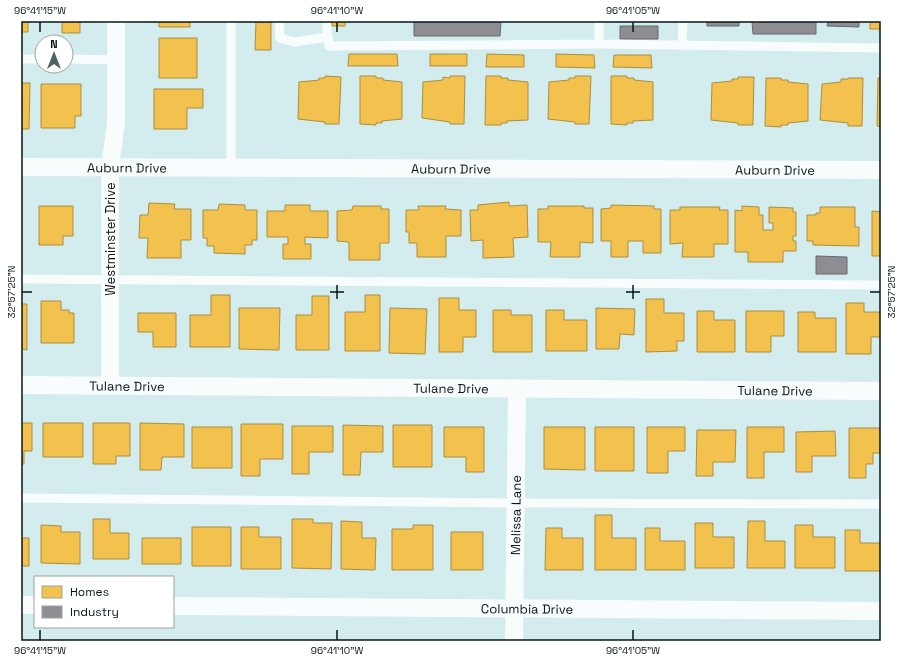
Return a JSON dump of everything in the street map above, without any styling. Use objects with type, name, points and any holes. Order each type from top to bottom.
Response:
[{"type":"street","name":"Westminster Drive","points":[[110,386],[110,167],[116,123],[116,21]]},
{"type":"street","name":"Auburn Drive","points":[[21,167],[881,170]]},
{"type":"street","name":"Tulane Drive","points":[[21,385],[881,391]]},
{"type":"street","name":"Melissa Lane","points":[[514,641],[517,388]]},
{"type":"street","points":[[21,605],[34,605]]},
{"type":"street","name":"Columbia Drive","points":[[174,606],[515,607],[881,611]]},
{"type":"lane","points":[[231,21],[231,167]]},
{"type":"lane","points":[[279,21],[280,38],[294,42],[328,37]]},
{"type":"lane","points":[[326,21],[329,46],[599,44],[881,48]]},
{"type":"lane","points":[[599,21],[599,44]]},
{"type":"lane","points":[[682,46],[683,21]]},
{"type":"lane","points":[[21,59],[34,59]]},
{"type":"lane","points":[[74,60],[116,60]]},
{"type":"lane","points":[[21,279],[881,285]]},
{"type":"lane","points":[[21,498],[516,503],[881,504]]},
{"type":"building: Homes","points":[[21,21],[28,21],[28,32],[21,32]]},
{"type":"building: Homes","points":[[62,21],[80,21],[80,33],[62,33]]},
{"type":"building: Homes","points":[[159,21],[190,21],[190,27],[159,27]]},
{"type":"building: Homes","points":[[256,21],[271,21],[271,50],[255,50]]},
{"type":"building: Homes","points":[[332,21],[345,21],[345,26],[332,26]]},
{"type":"building: Homes","points":[[870,21],[881,21],[881,29],[870,29]]},
{"type":"building: Homes","points":[[159,38],[197,38],[197,78],[159,78]]},
{"type":"building: Homes","points":[[349,54],[397,54],[398,66],[348,66]]},
{"type":"building: Homes","points":[[430,54],[467,54],[467,66],[430,66]]},
{"type":"building: Homes","points":[[487,54],[524,55],[524,67],[486,67]]},
{"type":"building: Homes","points":[[556,54],[594,55],[595,68],[556,67]]},
{"type":"building: Homes","points":[[614,55],[651,55],[652,68],[613,67]]},
{"type":"building: Homes","points":[[325,76],[341,77],[339,124],[325,124],[325,122],[298,119],[299,82],[319,80],[319,78],[325,78]]},
{"type":"building: Homes","points":[[360,76],[376,76],[376,78],[383,78],[383,80],[402,82],[402,119],[382,121],[382,123],[376,123],[376,125],[360,124]]},
{"type":"building: Homes","points":[[450,76],[465,76],[464,124],[450,124],[450,122],[422,118],[423,82],[443,80],[443,77],[450,78]]},
{"type":"building: Homes","points":[[486,76],[501,76],[501,78],[508,78],[508,80],[528,82],[528,120],[507,121],[507,123],[501,123],[501,125],[485,125]]},
{"type":"building: Homes","points":[[575,76],[591,76],[589,124],[575,124],[575,122],[548,119],[549,82],[569,80],[569,78],[575,78]]},
{"type":"building: Homes","points":[[611,76],[627,76],[627,78],[634,78],[634,80],[653,82],[653,120],[633,121],[633,123],[627,123],[627,125],[611,124]]},
{"type":"building: Homes","points":[[738,77],[754,77],[753,125],[738,125],[738,123],[711,120],[712,83],[732,81],[732,79],[738,79]]},
{"type":"building: Homes","points":[[766,78],[781,78],[781,80],[788,80],[788,82],[808,84],[808,121],[788,123],[788,125],[781,125],[781,127],[765,126]]},
{"type":"building: Homes","points":[[863,78],[862,126],[848,126],[848,123],[820,120],[822,84],[841,82],[841,79]]},
{"type":"building: Homes","points":[[878,78],[881,78],[881,127],[877,126]]},
{"type":"building: Homes","points":[[21,83],[30,83],[29,129],[21,129]]},
{"type":"building: Homes","points":[[41,84],[81,84],[81,116],[75,116],[75,128],[41,128]]},
{"type":"building: Homes","points":[[154,89],[203,89],[203,108],[187,108],[187,129],[154,129]]},
{"type":"building: Homes","points":[[509,202],[509,206],[527,205],[528,237],[513,238],[514,257],[483,258],[483,240],[471,241],[470,210],[478,210],[478,205]]},
{"type":"building: Homes","points":[[149,203],[175,204],[174,209],[191,209],[191,240],[181,240],[181,258],[147,258],[148,238],[139,238],[140,215],[148,215]]},
{"type":"building: Homes","points":[[219,204],[245,205],[245,210],[257,210],[257,240],[252,240],[252,245],[245,245],[245,254],[214,253],[214,246],[207,246],[207,238],[203,238],[203,210],[218,210]]},
{"type":"building: Homes","points":[[285,205],[310,205],[310,211],[328,211],[328,238],[305,237],[305,244],[311,244],[311,259],[283,259],[283,244],[288,244],[288,237],[267,237],[267,211],[285,211]]},
{"type":"building: Homes","points":[[611,205],[654,206],[654,209],[661,209],[661,253],[643,253],[643,241],[628,241],[628,257],[611,257],[611,241],[601,241],[601,209],[611,208]]},
{"type":"building: Homes","points":[[39,206],[73,206],[73,236],[63,236],[63,245],[39,245]]},
{"type":"building: Homes","points":[[353,206],[381,206],[381,209],[389,209],[389,243],[380,243],[380,260],[349,260],[349,242],[337,241],[337,211],[352,210]]},
{"type":"building: Homes","points":[[418,206],[446,206],[445,209],[461,210],[461,236],[446,236],[446,257],[417,257],[417,243],[409,243],[409,232],[406,232],[406,210],[419,210]]},
{"type":"building: Homes","points":[[548,206],[584,206],[584,208],[593,208],[593,243],[580,242],[580,257],[550,257],[551,242],[538,242],[538,209],[548,209]]},
{"type":"building: Homes","points":[[742,206],[759,207],[759,215],[763,215],[763,230],[773,230],[773,223],[769,223],[769,207],[793,208],[793,212],[796,212],[796,236],[793,236],[793,241],[796,241],[796,251],[783,251],[783,262],[748,262],[748,252],[735,252],[735,210],[742,211]]},
{"type":"building: Homes","points":[[680,207],[720,207],[719,210],[728,210],[728,244],[714,244],[714,257],[682,257],[683,243],[670,244],[670,210],[680,210]]},
{"type":"building: Homes","points":[[820,207],[855,207],[855,227],[859,227],[859,246],[813,245],[813,241],[807,241],[807,215],[816,215],[816,213],[820,213]]},
{"type":"building: Homes","points":[[872,211],[881,212],[881,256],[872,256]]},
{"type":"building: Homes","points":[[211,295],[230,295],[230,347],[190,347],[190,315],[211,315]]},
{"type":"building: Homes","points":[[365,295],[380,295],[380,351],[345,351],[345,312],[365,312]]},
{"type":"building: Homes","points":[[312,296],[329,296],[329,350],[296,350],[296,315],[312,315]]},
{"type":"building: Homes","points":[[439,298],[459,298],[459,310],[476,310],[476,337],[463,337],[463,352],[439,352]]},
{"type":"building: Homes","points":[[646,299],[664,299],[664,313],[684,313],[684,341],[677,341],[677,351],[646,352]]},
{"type":"building: Homes","points":[[41,301],[61,301],[61,310],[69,310],[69,313],[74,313],[74,343],[41,343]]},
{"type":"building: Homes","points":[[846,303],[864,303],[864,312],[881,312],[881,337],[871,337],[871,354],[846,354]]},
{"type":"building: Homes","points":[[21,304],[27,304],[27,350],[21,349]]},
{"type":"building: Homes","points":[[239,308],[280,308],[279,350],[239,349]]},
{"type":"building: Homes","points":[[390,308],[427,309],[425,354],[389,353]]},
{"type":"building: Homes","points":[[596,308],[635,309],[634,335],[620,334],[619,349],[596,349]]},
{"type":"building: Homes","points":[[493,310],[511,310],[511,315],[532,315],[532,352],[493,352]]},
{"type":"building: Homes","points":[[546,310],[564,310],[564,320],[587,320],[587,351],[546,351]]},
{"type":"building: Homes","points":[[697,311],[714,311],[714,320],[735,320],[735,352],[697,352]]},
{"type":"building: Homes","points":[[746,311],[784,311],[784,336],[771,336],[771,352],[746,352]]},
{"type":"building: Homes","points":[[798,312],[815,312],[815,318],[836,318],[836,352],[798,352]]},
{"type":"building: Homes","points":[[138,313],[176,313],[176,347],[153,347],[153,332],[138,332]]},
{"type":"building: Homes","points":[[21,423],[32,423],[32,451],[24,451],[24,464],[21,464]]},
{"type":"building: Homes","points":[[43,423],[83,423],[83,457],[43,457]]},
{"type":"building: Homes","points":[[93,423],[130,423],[130,456],[116,456],[116,464],[93,464]]},
{"type":"building: Homes","points":[[140,423],[184,424],[184,457],[162,457],[161,470],[140,470]]},
{"type":"building: Homes","points":[[241,424],[283,424],[283,459],[260,459],[260,476],[241,476]]},
{"type":"building: Homes","points":[[343,425],[383,426],[383,452],[361,452],[360,475],[343,475]]},
{"type":"building: Homes","points":[[393,425],[432,425],[432,467],[393,467]]},
{"type":"building: Homes","points":[[292,426],[333,426],[333,452],[309,452],[309,474],[292,474]]},
{"type":"building: Homes","points":[[192,427],[232,427],[232,468],[192,468]]},
{"type":"building: Homes","points":[[444,427],[484,427],[484,472],[466,472],[466,457],[444,457]]},
{"type":"building: Homes","points":[[544,427],[585,427],[585,470],[544,469]]},
{"type":"building: Homes","points":[[595,427],[634,427],[634,471],[595,471]]},
{"type":"building: Homes","points":[[647,427],[685,427],[685,451],[668,451],[668,473],[647,473]]},
{"type":"building: Homes","points":[[747,427],[784,427],[784,452],[764,452],[764,478],[747,478]]},
{"type":"building: Homes","points":[[849,428],[881,428],[881,453],[873,453],[873,464],[866,464],[866,478],[849,478]]},
{"type":"building: Homes","points":[[697,430],[736,430],[735,462],[713,462],[713,476],[696,476]]},
{"type":"building: Homes","points":[[835,431],[836,456],[812,456],[812,472],[796,472],[796,432]]},
{"type":"building: Homes","points":[[595,515],[612,515],[612,538],[636,538],[636,570],[595,570]]},
{"type":"building: Homes","points":[[93,519],[110,519],[110,533],[129,533],[129,559],[93,559]]},
{"type":"building: Homes","points":[[292,519],[313,519],[313,523],[332,523],[331,569],[292,568]]},
{"type":"building: Homes","points":[[341,521],[362,522],[362,538],[376,538],[375,570],[341,569]]},
{"type":"building: Homes","points":[[748,521],[765,521],[765,541],[785,541],[785,568],[747,568]]},
{"type":"building: Homes","points":[[695,523],[713,523],[713,537],[734,537],[734,568],[695,568]]},
{"type":"building: Homes","points":[[41,525],[61,526],[61,532],[80,532],[80,564],[41,563]]},
{"type":"building: Homes","points":[[413,525],[433,525],[433,570],[392,570],[392,529],[413,529]]},
{"type":"building: Homes","points":[[795,525],[813,525],[813,537],[835,537],[835,568],[795,568]]},
{"type":"building: Homes","points":[[192,527],[231,527],[231,566],[192,566]]},
{"type":"building: Homes","points":[[241,527],[259,527],[259,537],[281,537],[281,569],[241,569]]},
{"type":"building: Homes","points":[[546,528],[562,528],[562,538],[583,538],[583,570],[545,570]]},
{"type":"building: Homes","points":[[645,528],[660,528],[660,541],[685,541],[685,570],[645,570]]},
{"type":"building: Homes","points":[[845,530],[860,530],[860,543],[881,543],[881,571],[845,571]]},
{"type":"building: Homes","points":[[451,532],[483,532],[483,570],[451,570]]},
{"type":"building: Homes","points":[[21,538],[29,538],[29,566],[21,566]]},
{"type":"building: Homes","points":[[142,538],[181,538],[181,564],[142,564]]},
{"type":"building: Industry","points":[[414,21],[501,21],[500,36],[414,36]]},
{"type":"building: Industry","points":[[707,21],[739,21],[739,26],[707,26]]},
{"type":"building: Industry","points":[[752,21],[816,21],[816,34],[753,34]]},
{"type":"building: Industry","points":[[828,21],[859,21],[859,27],[827,26]]},
{"type":"building: Industry","points":[[620,26],[658,26],[658,39],[620,39]]},
{"type":"building: Industry","points":[[816,256],[847,257],[847,274],[816,274]]}]
